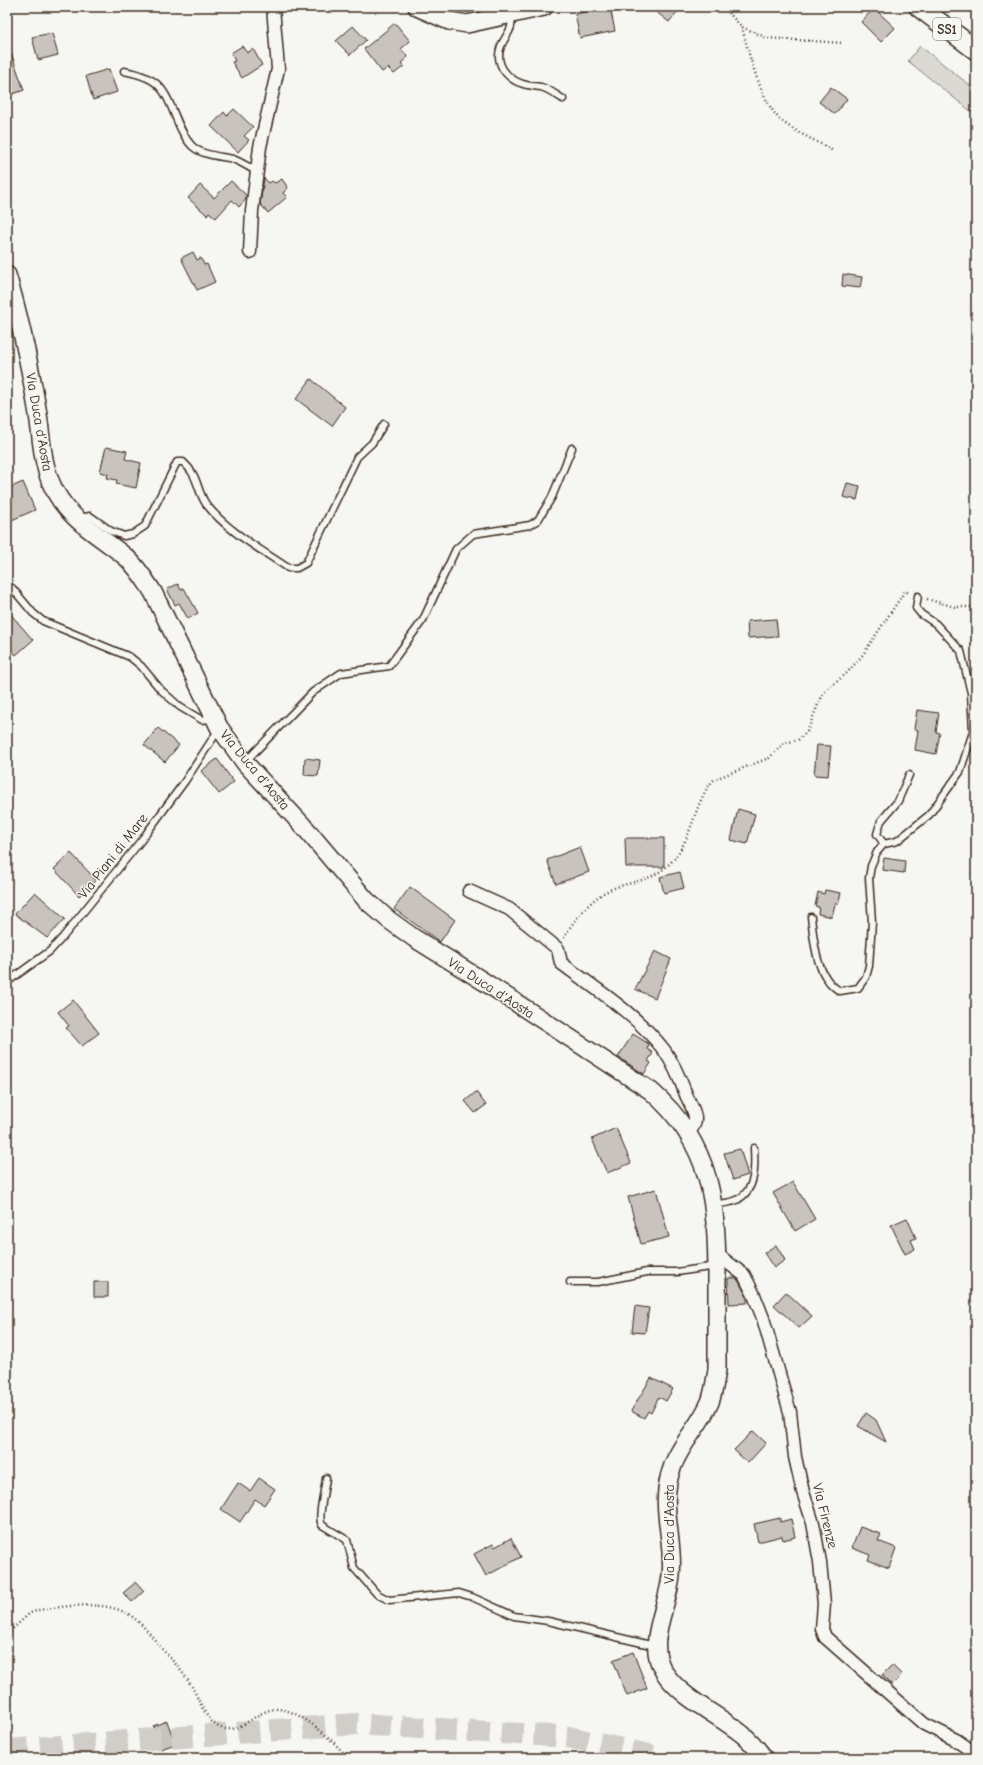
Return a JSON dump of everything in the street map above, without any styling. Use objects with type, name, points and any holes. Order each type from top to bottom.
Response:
[{"type":"main road","points":[[417,7],[449,21],[467,24],[511,16],[544,7]]},
{"type":"main road","name":"SS1","points":[[919,7],[976,50]]},
{"type":"main road","name":"Via Duca d'Aosta","points":[[7,275],[11,300],[26,349],[44,457],[49,478],[64,505],[79,521],[128,559],[141,573],[153,592],[217,723],[245,762],[306,829],[366,900],[389,920],[414,938],[651,1091],[665,1103],[688,1132],[707,1177],[714,1205],[718,1260],[717,1370],[715,1387],[710,1402],[680,1451],[667,1482],[666,1518],[672,1575],[655,1646],[657,1659],[664,1673],[677,1687],[743,1734],[764,1758]]},
{"type":"street","points":[[250,252],[252,211],[260,147],[278,69],[273,7]]},
{"type":"street","points":[[469,891],[509,909],[558,948],[561,963],[630,1015],[649,1033],[665,1052],[678,1074],[694,1111],[696,1122],[694,1127],[688,1132]]},
{"type":"street","name":"Via Firenze","points":[[718,1260],[744,1275],[754,1295],[763,1318],[790,1412],[795,1457],[803,1492],[813,1523],[820,1562],[824,1604],[822,1629],[825,1637],[924,1724],[956,1740],[976,1754]]},
{"type":"lane","points":[[511,16],[513,24],[511,32],[501,47],[499,61],[506,75],[523,84],[542,88],[563,99]]},
{"type":"lane","points":[[124,71],[141,75],[154,81],[166,94],[178,126],[193,146],[211,156],[234,160],[258,172]]},
{"type":"lane","points":[[79,521],[90,516],[110,531],[124,536],[133,534],[145,526],[178,462],[183,462],[192,469],[206,503],[231,528],[288,568],[297,568],[306,562],[357,457],[372,443],[384,424]]},
{"type":"lane","points":[[245,762],[313,692],[324,684],[341,673],[389,666],[424,620],[456,549],[473,534],[530,525],[538,520],[552,497],[572,448]]},
{"type":"lane","points":[[12,588],[33,613],[43,621],[130,657],[141,666],[161,690],[180,707],[202,720],[217,723]]},
{"type":"lane","points":[[810,917],[814,942],[823,973],[831,986],[840,991],[858,988],[866,977],[869,966],[872,922],[869,878],[870,866],[877,852],[884,844],[897,841],[929,815],[960,772],[973,732],[971,693],[960,651],[936,624],[921,614],[916,608],[918,596]]},
{"type":"lane","name":"Via Piani di Mare","points":[[7,982],[50,951],[63,937],[148,832],[185,781],[217,723]]},
{"type":"lane","points":[[884,844],[877,834],[881,821],[898,801],[909,775]]},
{"type":"lane","points":[[714,1205],[737,1200],[749,1189],[754,1178],[754,1148]]},
{"type":"lane","points":[[570,1282],[598,1282],[647,1272],[677,1272],[718,1260]]},
{"type":"lane","points":[[326,1478],[324,1496],[319,1516],[320,1522],[322,1525],[347,1540],[354,1568],[381,1597],[389,1600],[459,1593],[472,1597],[514,1616],[556,1622],[655,1646]]},
{"type":"path","points":[[723,7],[742,27],[767,38],[842,43]]},
{"type":"path","points":[[742,27],[748,53],[770,107],[782,121],[833,151]]},
{"type":"path","points":[[558,948],[572,924],[586,908],[602,894],[654,876],[672,861],[686,843],[704,793],[715,779],[770,758],[784,743],[798,740],[807,732],[819,702],[826,690],[847,673],[862,656],[905,591],[955,607],[976,608]]},
{"type":"path","points":[[7,1634],[30,1612],[90,1606],[115,1608],[129,1615],[142,1626],[187,1678],[208,1717],[217,1726],[229,1730],[236,1729],[255,1716],[276,1709],[285,1710],[297,1715],[324,1734],[348,1758]]},
{"type":"shaded area","points":[[920,46],[976,90],[976,108],[973,113],[908,61]]},
{"type":"building","points":[[610,7],[615,31],[580,38],[575,14]]},
{"type":"building","points":[[650,7],[681,7],[669,22]]},
{"type":"building","points":[[874,8],[895,28],[881,42],[861,22]]},
{"type":"building","points":[[395,23],[410,41],[401,49],[408,57],[401,63],[404,66],[394,74],[388,68],[382,72],[364,49]]},
{"type":"building","points":[[353,26],[366,40],[350,55],[336,41]]},
{"type":"building","points":[[52,33],[58,55],[38,60],[32,37]]},
{"type":"building","points":[[242,46],[247,53],[253,49],[262,65],[242,78],[232,62],[235,61],[231,53]]},
{"type":"building","points":[[9,47],[24,90],[7,96],[7,48]]},
{"type":"building","points":[[109,69],[117,92],[93,100],[86,76]]},
{"type":"building","points":[[831,87],[847,99],[835,114],[819,102]]},
{"type":"building","points":[[234,109],[253,127],[244,136],[249,140],[238,152],[211,126],[224,112],[227,116]]},
{"type":"building","points":[[264,178],[269,183],[272,181],[275,183],[282,179],[288,188],[283,193],[287,197],[268,213],[260,204]]},
{"type":"building","points":[[231,181],[246,195],[246,199],[239,207],[232,200],[216,218],[209,212],[207,215],[188,198],[200,185],[214,198]]},
{"type":"building","points":[[193,252],[197,260],[201,258],[204,265],[207,264],[215,282],[197,290],[181,258]]},
{"type":"building","points":[[843,274],[862,277],[860,288],[842,286]]},
{"type":"building","points":[[311,379],[345,407],[332,426],[296,399]]},
{"type":"building","points":[[106,447],[127,451],[125,459],[141,463],[136,488],[116,484],[117,480],[107,478],[108,474],[100,472]]},
{"type":"building","points":[[23,482],[35,510],[7,522],[7,489]]},
{"type":"building","points":[[847,483],[860,486],[857,500],[843,497]]},
{"type":"building","points":[[178,584],[181,590],[184,588],[198,613],[188,619],[179,603],[175,605],[167,589]]},
{"type":"building","points":[[7,610],[33,640],[16,655],[7,645]]},
{"type":"building","points":[[776,619],[778,636],[748,638],[747,621]]},
{"type":"building","points":[[917,710],[939,713],[936,732],[940,733],[936,754],[915,750],[918,730],[914,729]]},
{"type":"building","points":[[158,728],[179,745],[165,762],[144,745]]},
{"type":"building","points":[[817,745],[831,746],[828,776],[814,775]]},
{"type":"building","points":[[305,758],[320,760],[318,776],[304,775]]},
{"type":"building","points":[[217,759],[234,782],[219,794],[201,771]]},
{"type":"building","points":[[738,809],[755,814],[747,844],[731,840]]},
{"type":"building","points":[[625,838],[664,838],[664,867],[626,867]]},
{"type":"building","points":[[580,847],[589,872],[556,884],[547,860]]},
{"type":"building","points":[[71,853],[96,880],[79,896],[54,869]]},
{"type":"building","points":[[884,858],[905,861],[904,873],[882,870]]},
{"type":"building","points":[[680,872],[684,888],[664,893],[660,877]]},
{"type":"building","points":[[410,887],[455,920],[440,942],[394,909]]},
{"type":"building","points":[[825,890],[841,893],[838,904],[835,904],[832,917],[818,914],[819,907],[815,906],[818,892],[824,894]]},
{"type":"building","points":[[35,892],[65,919],[47,938],[15,914]]},
{"type":"building","points":[[655,951],[671,959],[655,998],[635,989]]},
{"type":"building","points":[[73,1000],[99,1033],[82,1046],[66,1028],[69,1026],[58,1012]]},
{"type":"building","points":[[633,1034],[649,1044],[647,1049],[653,1053],[648,1061],[651,1063],[644,1074],[618,1057]]},
{"type":"building","points":[[476,1092],[486,1105],[475,1113],[465,1101]]},
{"type":"building","points":[[616,1128],[631,1163],[607,1173],[592,1139]]},
{"type":"building","points":[[740,1149],[748,1175],[733,1180],[724,1153]]},
{"type":"building","points":[[793,1182],[815,1219],[795,1231],[773,1193]]},
{"type":"building","points":[[656,1189],[669,1237],[641,1244],[628,1197]]},
{"type":"building","points":[[907,1218],[916,1238],[911,1240],[915,1249],[905,1254],[891,1225]]},
{"type":"building","points":[[776,1245],[785,1260],[774,1268],[764,1253]]},
{"type":"building","points":[[728,1278],[735,1278],[738,1280],[747,1297],[747,1303],[729,1304]]},
{"type":"building","points":[[94,1282],[108,1282],[108,1297],[94,1297]]},
{"type":"building","points":[[786,1292],[812,1316],[799,1328],[774,1305]]},
{"type":"building","points":[[635,1306],[649,1308],[645,1333],[632,1332]]},
{"type":"building","points":[[651,1378],[673,1389],[666,1401],[659,1397],[651,1413],[648,1411],[644,1418],[631,1411]]},
{"type":"building","points":[[866,1413],[876,1420],[886,1442],[858,1426]]},
{"type":"building","points":[[753,1431],[766,1443],[748,1463],[734,1450]]},
{"type":"building","points":[[259,1478],[275,1489],[264,1505],[255,1499],[240,1522],[221,1509],[238,1483],[250,1491]]},
{"type":"building","points":[[780,1518],[780,1522],[791,1519],[795,1537],[783,1540],[782,1536],[758,1542],[754,1524]]},
{"type":"building","points":[[860,1527],[881,1534],[878,1541],[896,1548],[889,1568],[868,1560],[870,1555],[852,1548]]},
{"type":"building","points":[[511,1538],[521,1557],[486,1576],[474,1554],[493,1544],[495,1547]]},
{"type":"building","points":[[136,1582],[144,1591],[132,1602],[123,1593]]},
{"type":"building","points":[[633,1652],[647,1688],[627,1696],[613,1660]]},
{"type":"building","points":[[892,1665],[902,1675],[892,1685],[882,1675]]},
{"type":"building","points":[[167,1721],[175,1744],[161,1749],[153,1726]]},
{"type":"tunnel","points":[[7,1750],[357,1724],[568,1737],[662,1758]]}]
